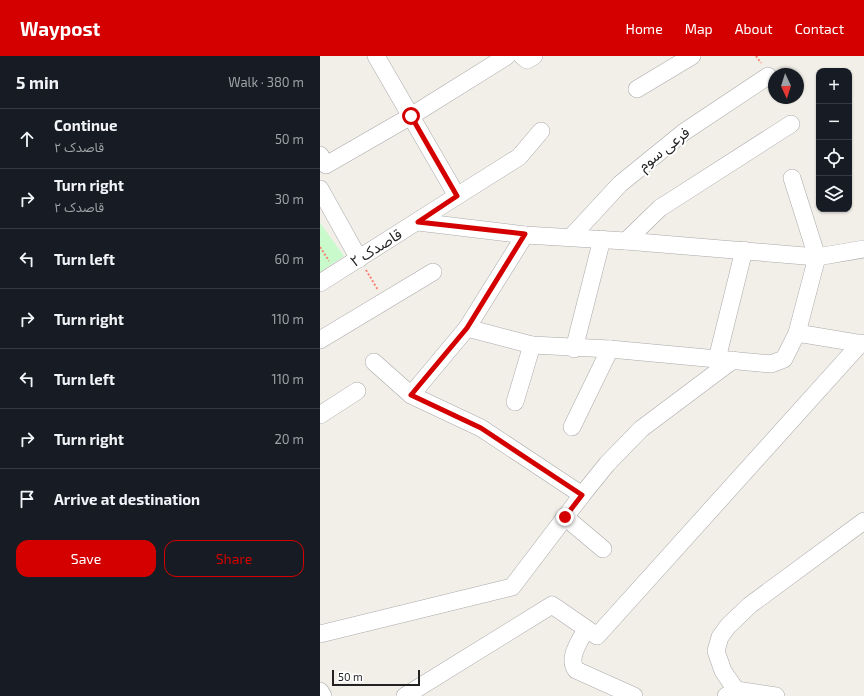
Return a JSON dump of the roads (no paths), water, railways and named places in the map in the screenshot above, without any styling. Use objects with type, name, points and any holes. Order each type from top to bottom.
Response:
[{"type":"street","points":[[376,56],[457,196]]},
{"type":"street","points":[[320,184],[323,160],[411,116],[507,56]]},
{"type":"street","points":[[522,56],[527,60],[534,56]]},
{"type":"street","points":[[638,89],[692,56]]},
{"type":"street","name":"فرعی سوم","points":[[571,237],[620,184],[684,132],[768,76]]},
{"type":"street","points":[[626,241],[660,208],[791,124]]},
{"type":"street","name":"قاصدک ۲","points":[[320,283],[519,157],[541,131]]},
{"type":"street","points":[[467,328],[532,345],[610,349],[771,364],[784,359],[797,333],[818,257],[792,178]]},
{"type":"street","points":[[320,189],[359,259]]},
{"type":"street","points":[[418,222],[525,234],[818,257],[864,249]]},
{"type":"street","points":[[411,395],[467,328],[525,234]]},
{"type":"street","points":[[574,348],[602,239]]},
{"type":"street","points":[[320,634],[512,586],[607,464],[641,429],[725,360],[744,250]]},
{"type":"street","points":[[320,340],[433,272]]},
{"type":"street","points":[[797,333],[862,343]]},
{"type":"street","points":[[405,696],[552,604],[597,636],[862,343]]},
{"type":"street","points":[[514,402],[532,345]]},
{"type":"street","points":[[572,427],[610,349]]},
{"type":"street","points":[[374,362],[411,395],[481,428],[582,495]]},
{"type":"street","points":[[320,415],[357,391]]},
{"type":"street","points":[[565,517],[603,548]]},
{"type":"street","points":[[776,696],[731,693],[716,651],[720,637],[728,626],[750,605],[864,521]]},
{"type":"street","points":[[586,629],[572,659],[572,665],[576,670],[634,696]]},
{"type":"street","points":[[320,691],[323,696]]}]
